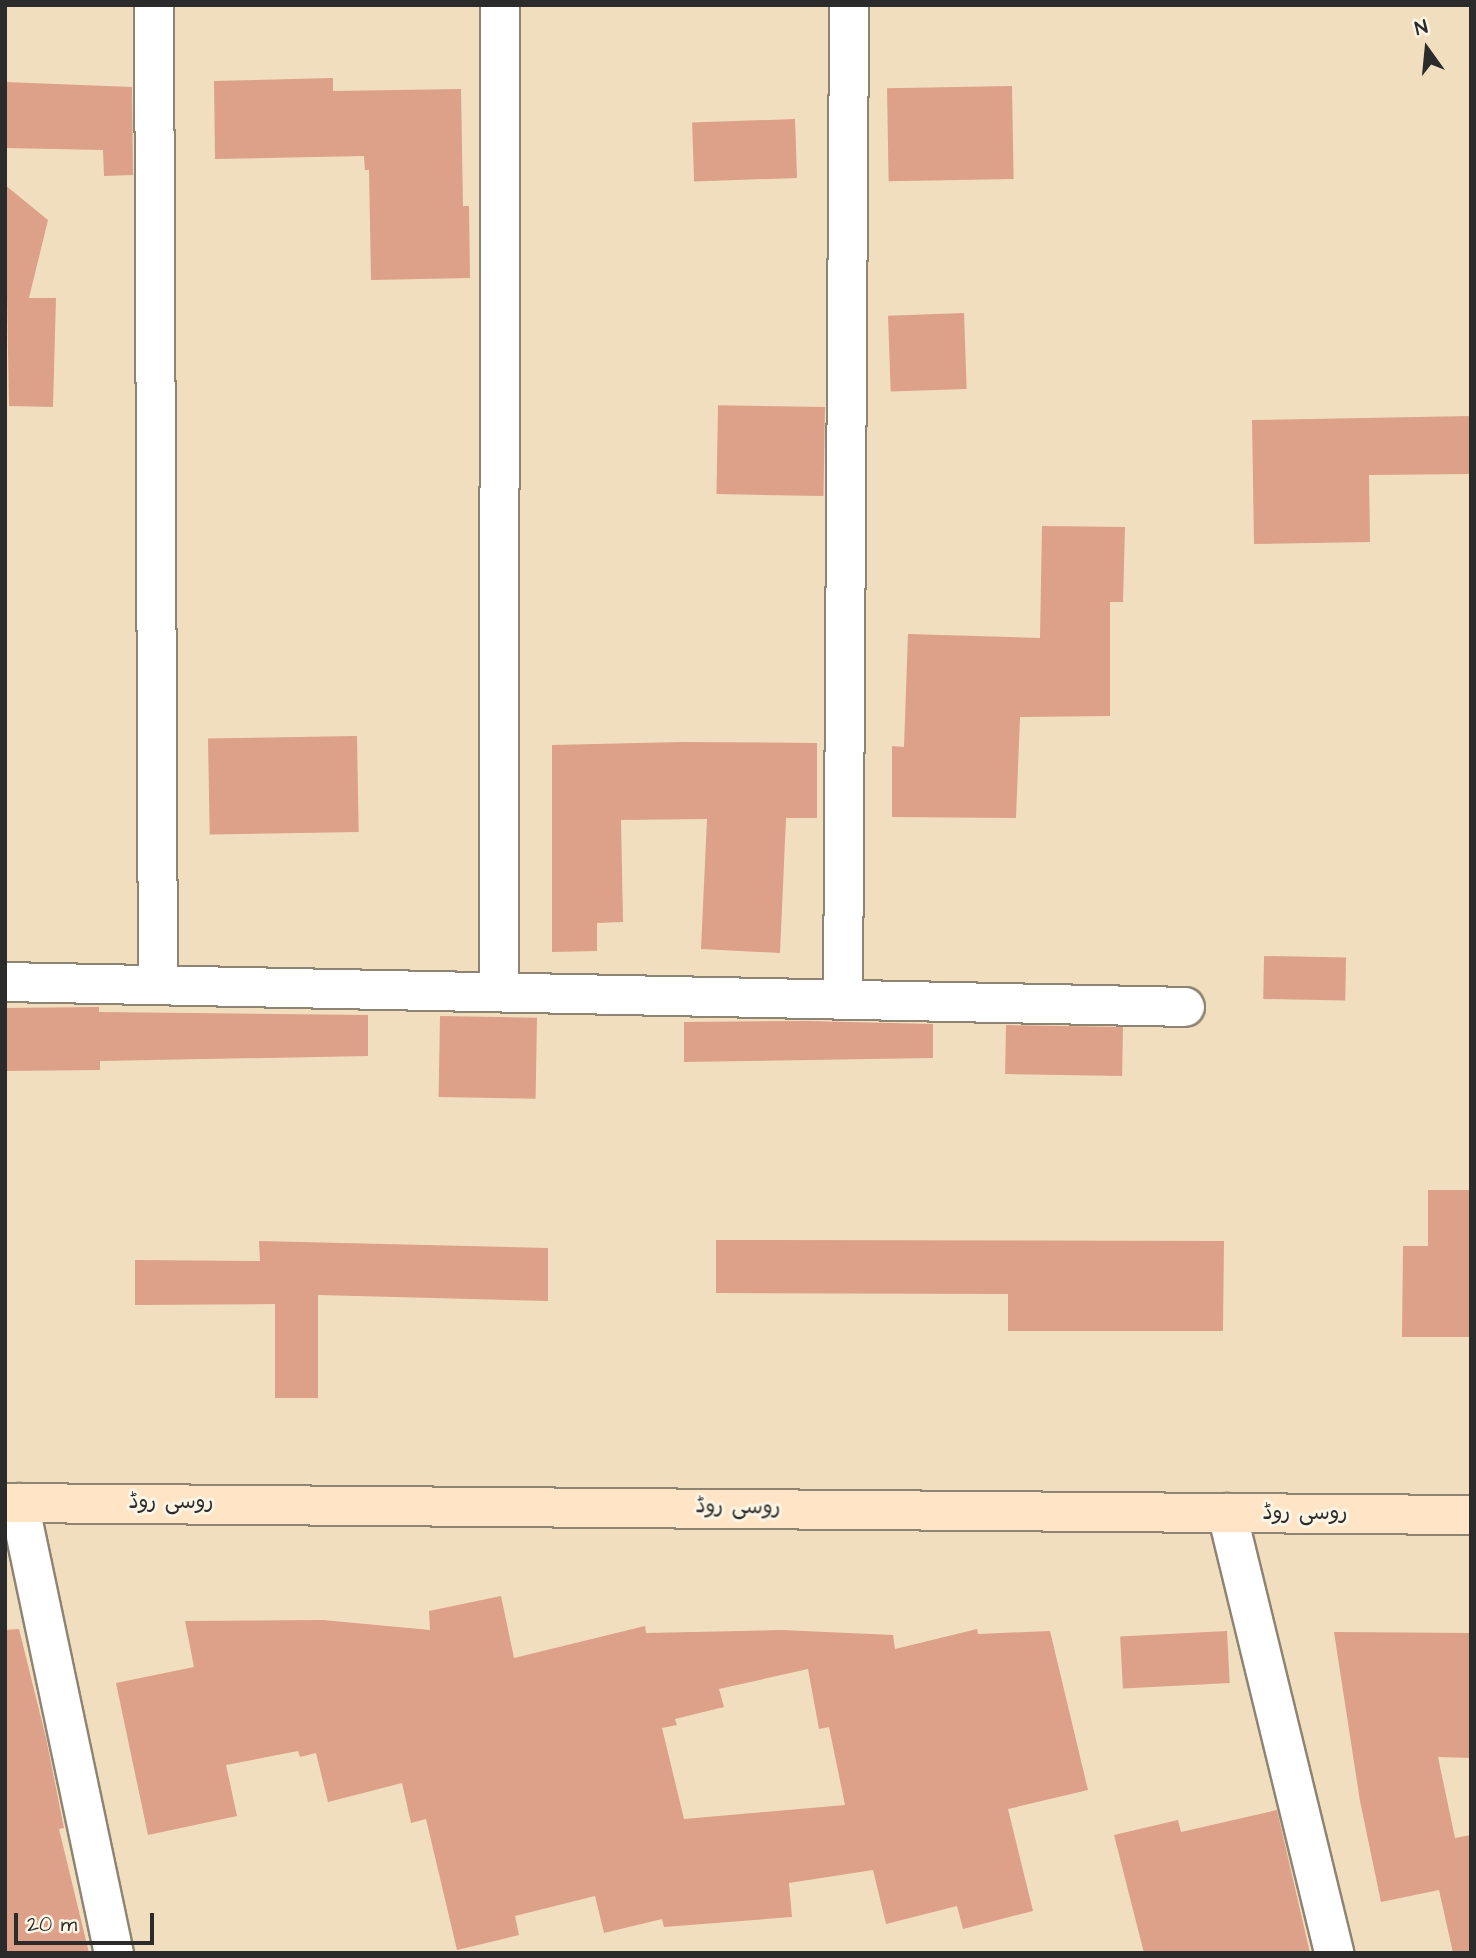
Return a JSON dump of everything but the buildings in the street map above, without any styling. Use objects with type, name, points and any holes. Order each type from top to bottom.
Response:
[{"type":"main road","name":"روسی روڈ","points":[[12,1503],[1471,1515]]},
{"type":"street","points":[[154,5],[158,985]]},
{"type":"street","points":[[499,992],[500,5]]},
{"type":"street","points":[[843,1000],[849,5]]},
{"type":"street","points":[[5,982],[1185,1007]]},
{"type":"street","points":[[12,1503],[114,1953]]},
{"type":"street","points":[[1227,1513],[1334,1953]]}]
